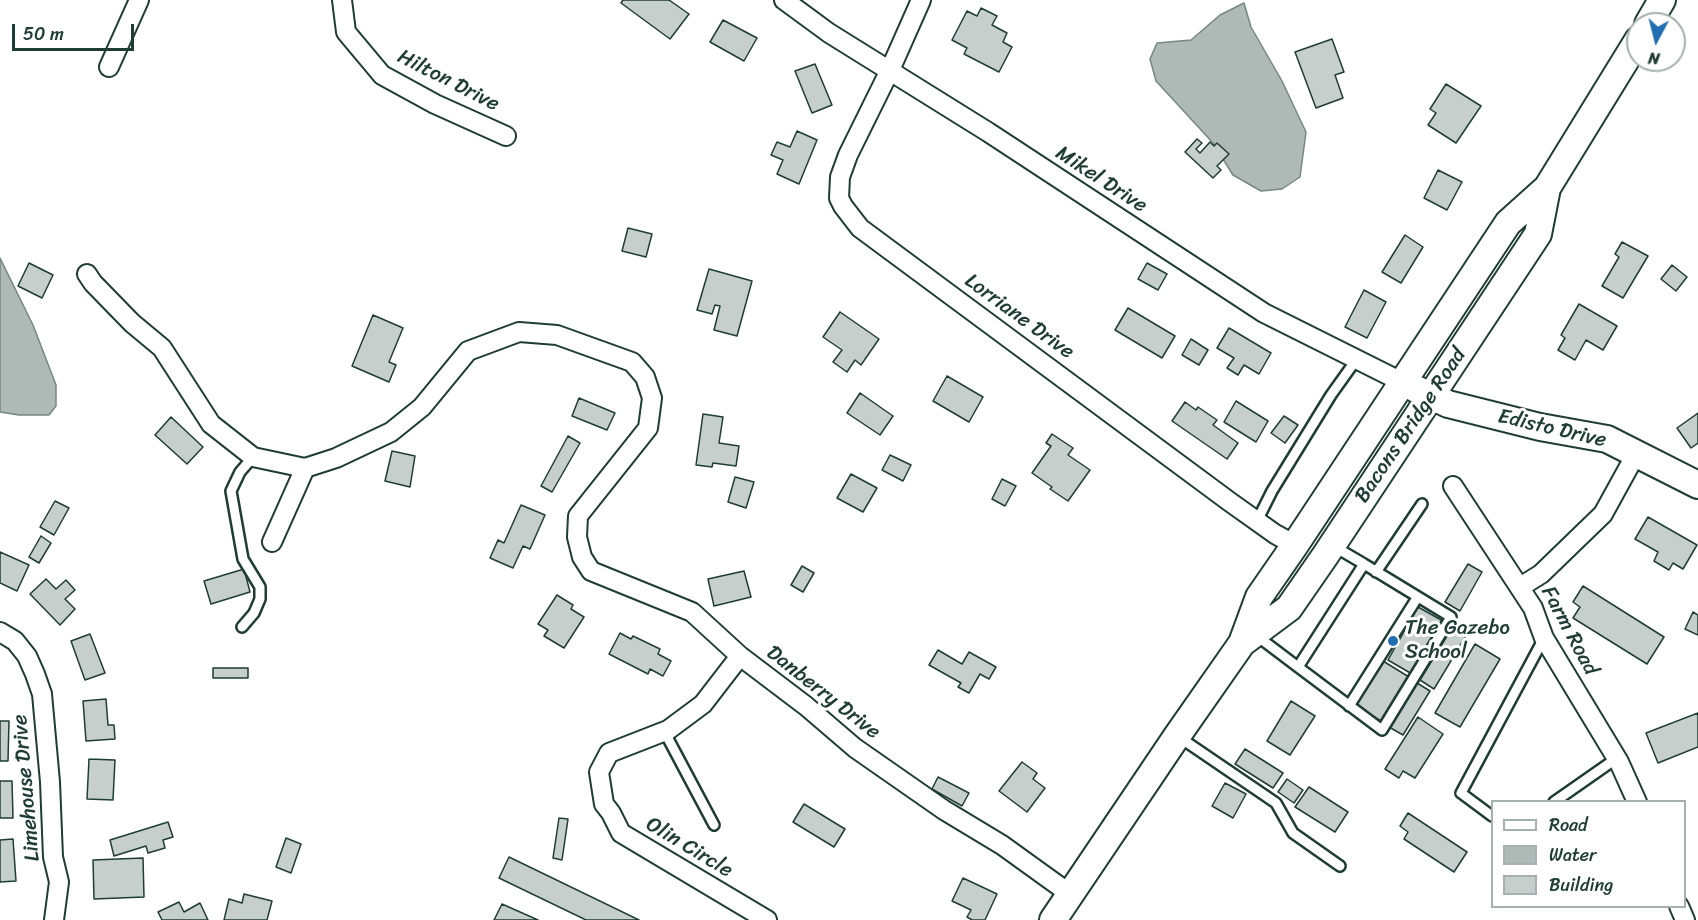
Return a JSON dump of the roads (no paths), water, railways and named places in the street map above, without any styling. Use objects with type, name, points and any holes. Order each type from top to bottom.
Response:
[{"type":"main road","name":"Bacons Bridge Road","points":[[1249,639],[1259,597],[1508,223],[1547,188],[1626,60]]},
{"type":"main road","name":"Bacons Bridge Road","points":[[1053,920],[1177,736],[1249,639],[1289,608],[1332,545],[1538,234],[1547,188]]},
{"type":"main road","name":"Edisto Drive","points":[[1402,382],[1448,404],[1528,424],[1607,439],[1698,485]]},
{"type":"street","points":[[109,67],[139,0]]},
{"type":"street","name":"Hilton Drive","points":[[342,0],[346,32],[382,75],[435,104],[506,136]]},
{"type":"street","name":"Mikel Drive","points":[[784,0],[830,33],[988,132],[1264,313],[1402,382]]},
{"type":"street","name":"Lorriane Drive","points":[[921,0],[848,155],[840,177],[839,198],[850,218],[860,228],[1257,521],[1295,545]]},
{"type":"street","points":[[87,274],[132,323],[162,348],[211,424],[253,457],[306,468],[272,542]]},
{"type":"street","name":"Danberry Drive","points":[[306,468],[336,458],[391,432],[422,407],[468,351],[519,332],[557,335],[632,362],[645,377],[652,398],[648,428],[578,516],[577,537],[582,557],[591,571],[692,612],[740,656],[806,706],[855,748],[897,779],[1002,845],[1070,894]]},
{"type":"street","points":[[1520,587],[1541,574],[1603,514],[1636,454]]},
{"type":"street","name":"Farm Road","points":[[1453,486],[1533,608],[1544,638],[1617,758],[1637,800]]},
{"type":"street","name":"Limehouse Drive","points":[[0,632],[15,641],[27,656],[42,694],[50,782],[53,857],[59,882],[54,920]]},
{"type":"street","name":"Olin Circle","points":[[740,656],[703,704],[664,731],[609,753],[599,772],[604,804],[612,813],[621,833],[767,920]]},
{"type":"lane","points":[[1257,521],[1272,491],[1330,395],[1356,360]]},
{"type":"lane","points":[[242,627],[254,613],[260,599],[260,587],[243,559],[231,491],[240,472],[253,457]]},
{"type":"lane","points":[[1376,572],[1422,504]]},
{"type":"lane","points":[[1249,639],[1298,667],[1382,730],[1451,617],[1332,545]]},
{"type":"lane","points":[[1298,667],[1364,564]]},
{"type":"lane","points":[[1349,706],[1417,598]]},
{"type":"lane","points":[[1491,815],[1461,793],[1544,638]]},
{"type":"lane","points":[[664,731],[714,825]]},
{"type":"lane","points":[[1177,736],[1276,803],[1293,833],[1340,866]]},
{"type":"lane","points":[[1555,800],[1617,758]]},
{"type":"water","points":[[1244,3],[1251,27],[1282,81],[1306,132],[1300,177],[1282,189],[1261,191],[1233,175],[1213,143],[1156,81],[1150,59],[1157,43],[1191,40],[1220,15]]},
{"type":"water","points":[[0,258],[33,325],[56,385],[56,406],[49,415],[19,415],[0,412]]},
{"type":"place","name":"The Gazebo School","points":[[1393,641]]}]
